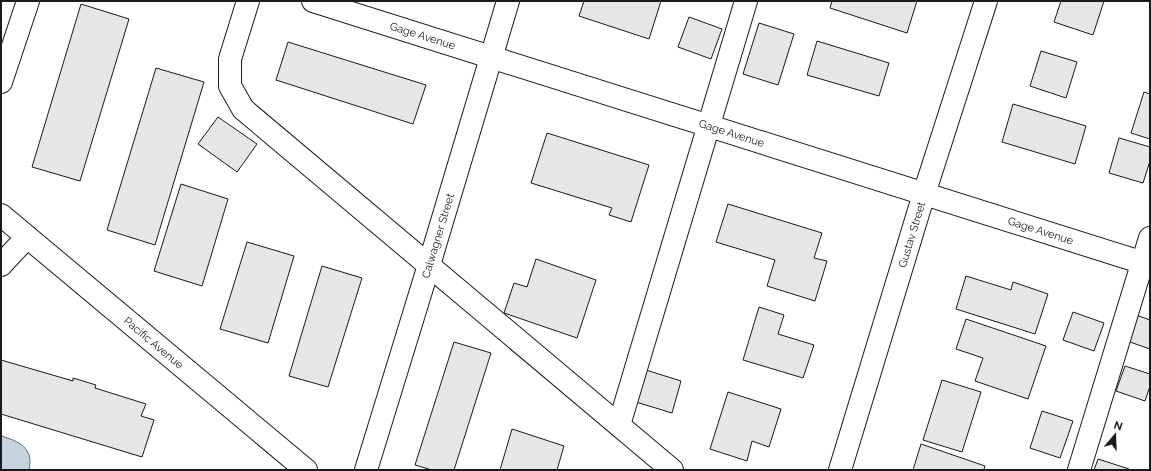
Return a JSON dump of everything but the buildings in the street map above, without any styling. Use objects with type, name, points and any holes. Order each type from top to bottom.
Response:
[{"type":"street","points":[[1,82],[28,1]]},
{"type":"street","points":[[248,1],[230,59],[230,86],[243,109],[672,470]]},
{"type":"street","name":"Gage Avenue","points":[[314,1],[1146,264]]},
{"type":"street","name":"Calwagner Street","points":[[366,470],[508,1]]},
{"type":"street","points":[[619,425],[746,1]]},
{"type":"street","name":"Gustav Street","points":[[840,470],[924,194],[986,1]]},
{"type":"street","name":"Pacific Avenue","points":[[1,215],[306,470]]},
{"type":"street","points":[[1,265],[27,236]]},
{"type":"street","points":[[1079,470],[1146,264],[1150,238]]},
{"type":"shaded area","points":[[1,436],[14,440],[24,447],[29,456],[29,470],[1,470]]}]
